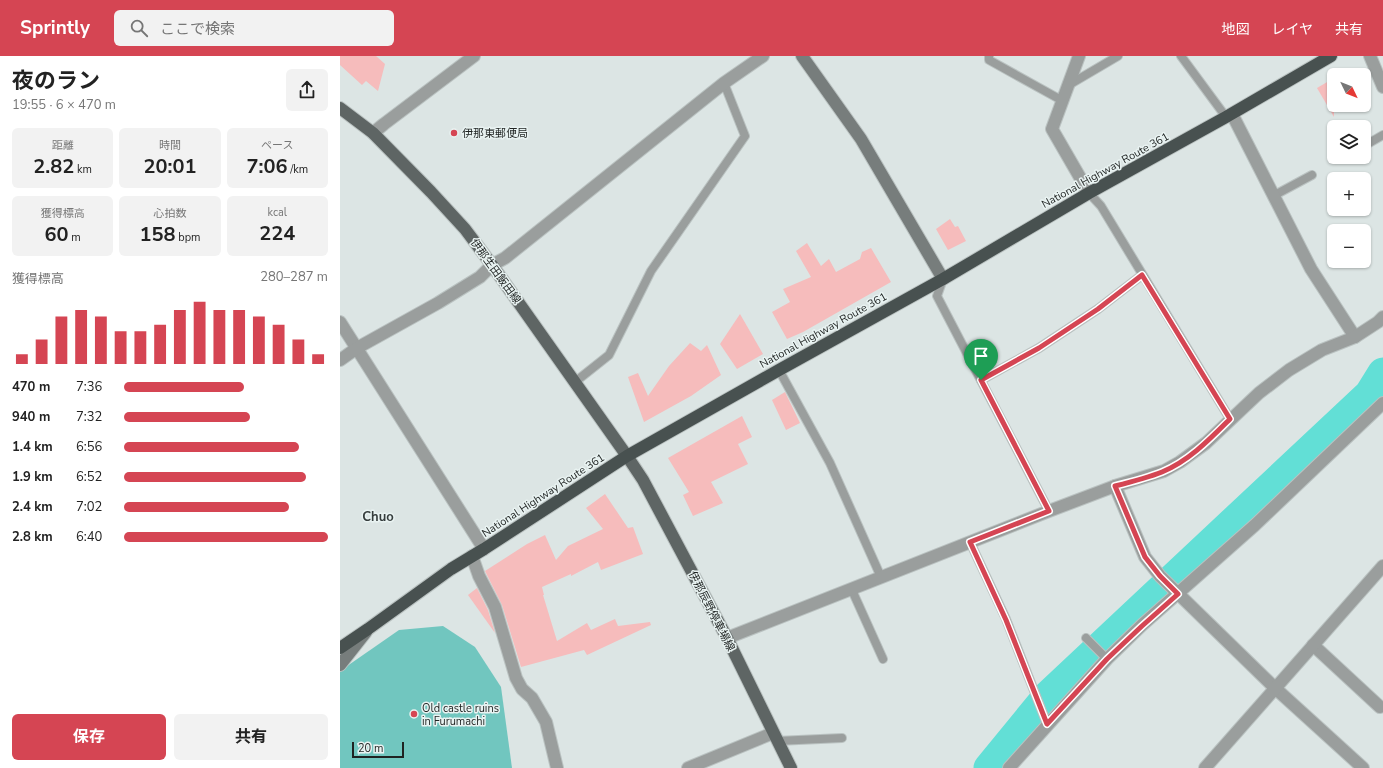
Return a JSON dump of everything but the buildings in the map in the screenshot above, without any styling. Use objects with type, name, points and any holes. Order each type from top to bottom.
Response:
[{"type":"highway","name":"National Highway Route 361","points":[[340,648],[451,569],[484,550],[627,456],[943,279],[1331,56]]},
{"type":"main road","name":"伊那生田飯田線","points":[[340,108],[373,133],[460,223],[492,265],[627,456]]},
{"type":"main road","name":"伊那辰野停車場線","points":[[627,456],[643,480],[727,638],[791,768]]},
{"type":"street","points":[[373,133],[474,56]]},
{"type":"street","points":[[340,360],[357,348],[480,277],[492,265],[505,258],[724,83],[763,56]]},
{"type":"street","points":[[802,56],[861,139],[943,279]]},
{"type":"street","points":[[1079,56],[1052,129],[1089,194]]},
{"type":"street","points":[[1370,56],[1383,86]]},
{"type":"street","points":[[1229,116],[1311,269],[1355,337]]},
{"type":"street","points":[[727,638],[1049,511],[1115,486],[1164,471],[1180,462],[1206,442],[1259,393],[1290,370],[1322,350],[1355,337],[1383,317]]},
{"type":"street","points":[[340,322],[484,550]]},
{"type":"street","points":[[1008,768],[1107,659],[1255,525],[1383,403]]},
{"type":"street","points":[[1115,486],[1145,557],[1160,576],[1275,688],[1363,768]]},
{"type":"street","points":[[472,556],[495,607],[516,678],[522,689],[532,698],[546,722],[557,768]]},
{"type":"street","points":[[1205,768],[1383,566]]},
{"type":"street","points":[[340,665],[368,629]]},
{"type":"street","points":[[1313,645],[1380,707]]},
{"type":"street","points":[[688,768],[775,737]]},
{"type":"lane","points":[[989,56],[989,60],[1062,101]]},
{"type":"lane","points":[[1067,86],[1118,56]]},
{"type":"lane","points":[[1181,56],[1229,116]]},
{"type":"lane","points":[[575,382],[609,355],[651,271],[745,136],[724,83]]},
{"type":"lane","points":[[1371,142],[1383,135]]},
{"type":"lane","points":[[1273,196],[1312,176]]},
{"type":"lane","points":[[1089,194],[1101,206],[1230,419]]},
{"type":"lane","points":[[981,380],[1039,348],[1098,309],[1142,275]]},
{"type":"lane","points":[[943,279],[937,296],[1049,511]]},
{"type":"lane","points":[[779,370],[830,463],[881,577]]},
{"type":"lane","points":[[970,542],[1006,620],[1047,724]]},
{"type":"lane","points":[[851,588],[883,659]]},
{"type":"lane","points":[[1086,638],[1107,659]]},
{"type":"lane","points":[[775,737],[842,738]]},
{"type":"shaded area","points":[[443,626],[475,647],[501,687],[512,768],[340,768],[340,671],[399,630]]},
{"type":"waterway","points":[[989,768],[1048,696],[1370,394],[1383,373]]},
{"type":"place","name":"伊那東郵便局","points":[[454,133]]},
{"type":"place","name":"Old castle ruins in Furumachi","points":[[414,714]]},
{"type":"district","name":"Chuo","points":[[378,516]]},
{"type":"route","points":[[1142,275],[1230,419],[1206,442],[1180,462],[1164,471],[1115,486],[1145,557],[1160,576],[1178,594],[1107,659],[1047,724],[1006,620],[970,542],[1049,511],[981,380],[1039,348],[1098,309],[1142,275]]}]
